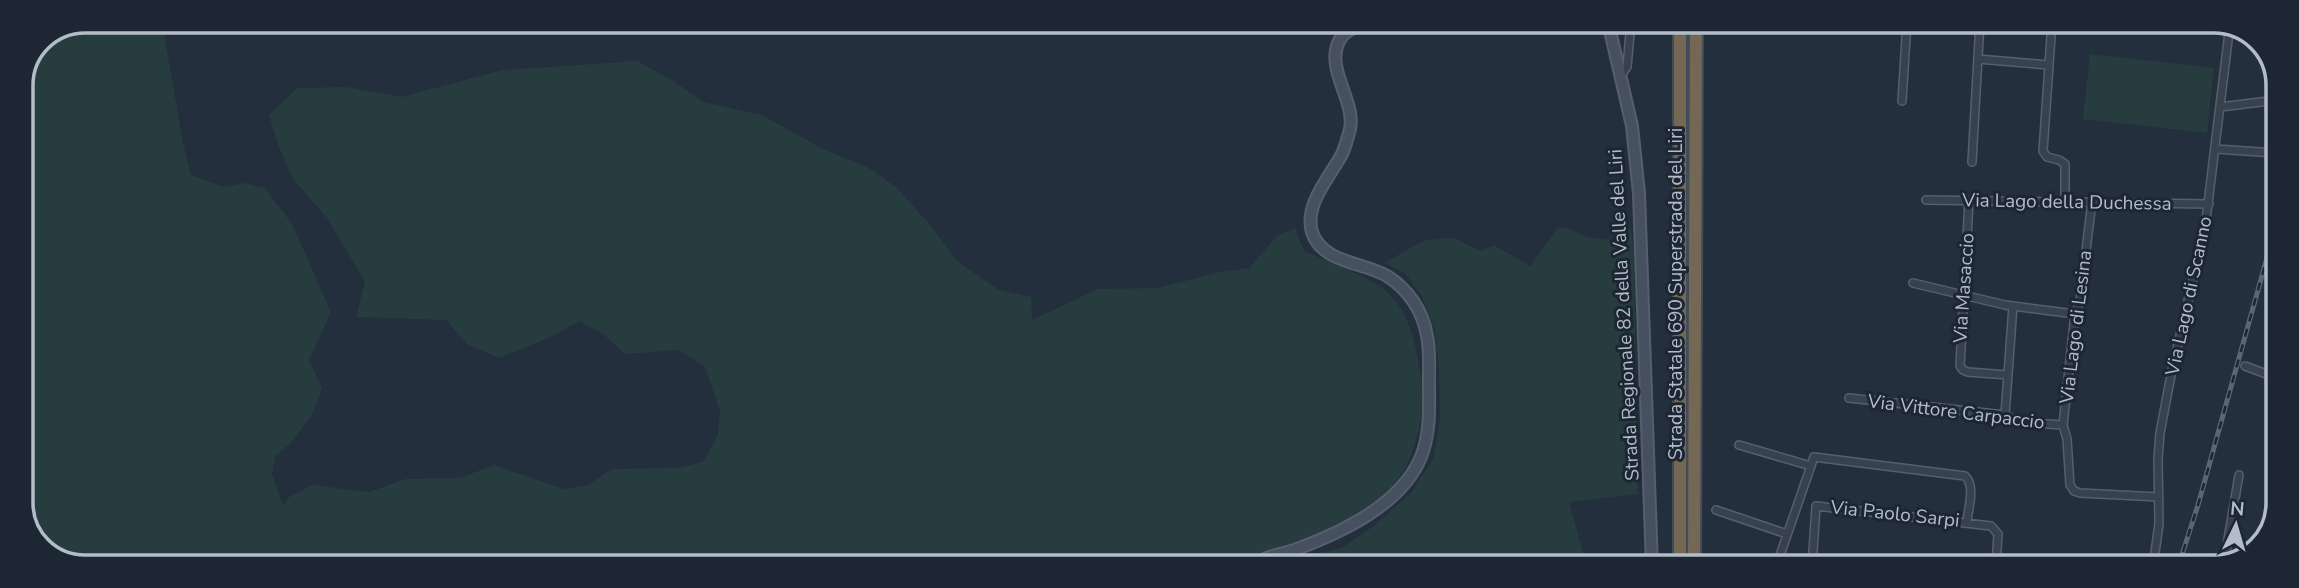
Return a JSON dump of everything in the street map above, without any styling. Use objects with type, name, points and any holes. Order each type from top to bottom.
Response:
[{"type":"highway","name":"Strada Statale 690 Superstrada del Liri","points":[[1680,33],[1680,555]]},
{"type":"highway","name":"Strada Statale 690 Superstrada del Liri","points":[[1694,555],[1696,33]]},
{"type":"main road","points":[[1276,555],[1328,537],[1361,520],[1391,496],[1415,469],[1428,432],[1429,344],[1412,298],[1403,287],[1386,275],[1333,256],[1322,248],[1311,228],[1316,199],[1343,152],[1351,127],[1350,111],[1336,60],[1338,43],[1348,33]]},
{"type":"main road","name":"Strada Regionale 82 della Valle del Liri","points":[[1610,33],[1632,126],[1639,193],[1652,555]]},
{"type":"street","points":[[1620,75],[1627,67],[1630,33]]},
{"type":"street","points":[[1902,101],[1905,33]]},
{"type":"street","points":[[1972,162],[1979,33]]},
{"type":"street","points":[[2051,33],[2043,151],[2050,159],[2065,164],[2065,201]]},
{"type":"street","name":"Via Lago di Scanno","points":[[2155,555],[2158,531],[2161,427],[2202,246],[2229,36]]},
{"type":"street","points":[[1978,59],[2048,65]]},
{"type":"street","points":[[2220,107],[2266,101]]},
{"type":"street","points":[[2216,149],[2266,152]]},
{"type":"street","name":"Via Lago della Duchessa","points":[[1926,200],[2209,204]]},
{"type":"street","name":"Via Masaccio","points":[[1969,201],[1959,366],[1968,372],[2008,375]]},
{"type":"street","name":"Via Lago di Lesina","points":[[2092,201],[2080,301],[2074,314],[2063,425],[2067,439],[2070,485],[2074,491],[2159,497]]},
{"type":"street","points":[[1913,283],[2013,306],[2074,314]]},
{"type":"street","points":[[2005,415],[2013,306]]},
{"type":"street","points":[[2245,366],[2266,375]]},
{"type":"street","name":"Via Vittore Carpaccio","points":[[1849,398],[2005,415],[2018,422],[2063,425]]},
{"type":"street","points":[[1738,445],[1811,466]]},
{"type":"street","points":[[1780,555],[1814,457],[1965,477],[1969,479],[1971,486],[1967,522]]},
{"type":"street","points":[[2225,554],[2239,475]]},
{"type":"street","name":"Via Paolo Sarpi","points":[[1813,555],[1816,506],[1987,524],[1996,530],[1997,555]]},
{"type":"street","points":[[1716,510],[1787,534]]},
{"type":"green space","points":[[164,33],[191,175],[224,187],[244,183],[265,188],[292,224],[331,312],[309,360],[322,388],[312,415],[290,444],[275,456],[272,474],[283,506],[289,497],[312,485],[369,492],[406,479],[460,478],[494,465],[563,489],[588,485],[612,469],[677,468],[703,462],[718,435],[720,411],[705,367],[679,350],[625,354],[603,334],[579,321],[551,337],[499,358],[467,344],[446,320],[356,317],[365,282],[328,219],[293,179],[278,145],[269,115],[297,88],[346,87],[401,97],[503,70],[637,61],[675,82],[703,102],[762,115],[825,150],[869,168],[897,188],[932,227],[957,261],[999,290],[1031,297],[1032,320],[1098,289],[1158,288],[1220,272],[1249,268],[1277,236],[1295,228],[1304,251],[1352,271],[1385,291],[1405,315],[1421,377],[1421,420],[1407,464],[1392,487],[1356,514],[1294,544],[1242,555],[85,555],[65,551],[42,532],[33,506],[33,85],[37,65],[56,42],[75,34]]},
{"type":"green space","points":[[2090,54],[2214,68],[2207,133],[2083,119]]},
{"type":"green space","points":[[1558,228],[1570,229],[1592,238],[1618,240],[1631,228],[1634,258],[1638,494],[1569,502],[1584,555],[1312,555],[1342,548],[1375,525],[1411,493],[1433,459],[1440,421],[1439,367],[1434,328],[1421,295],[1405,273],[1384,263],[1425,240],[1454,238],[1480,251],[1494,245],[1530,266]]},
{"type":"railway","points":[[2182,555],[2266,261]]}]
